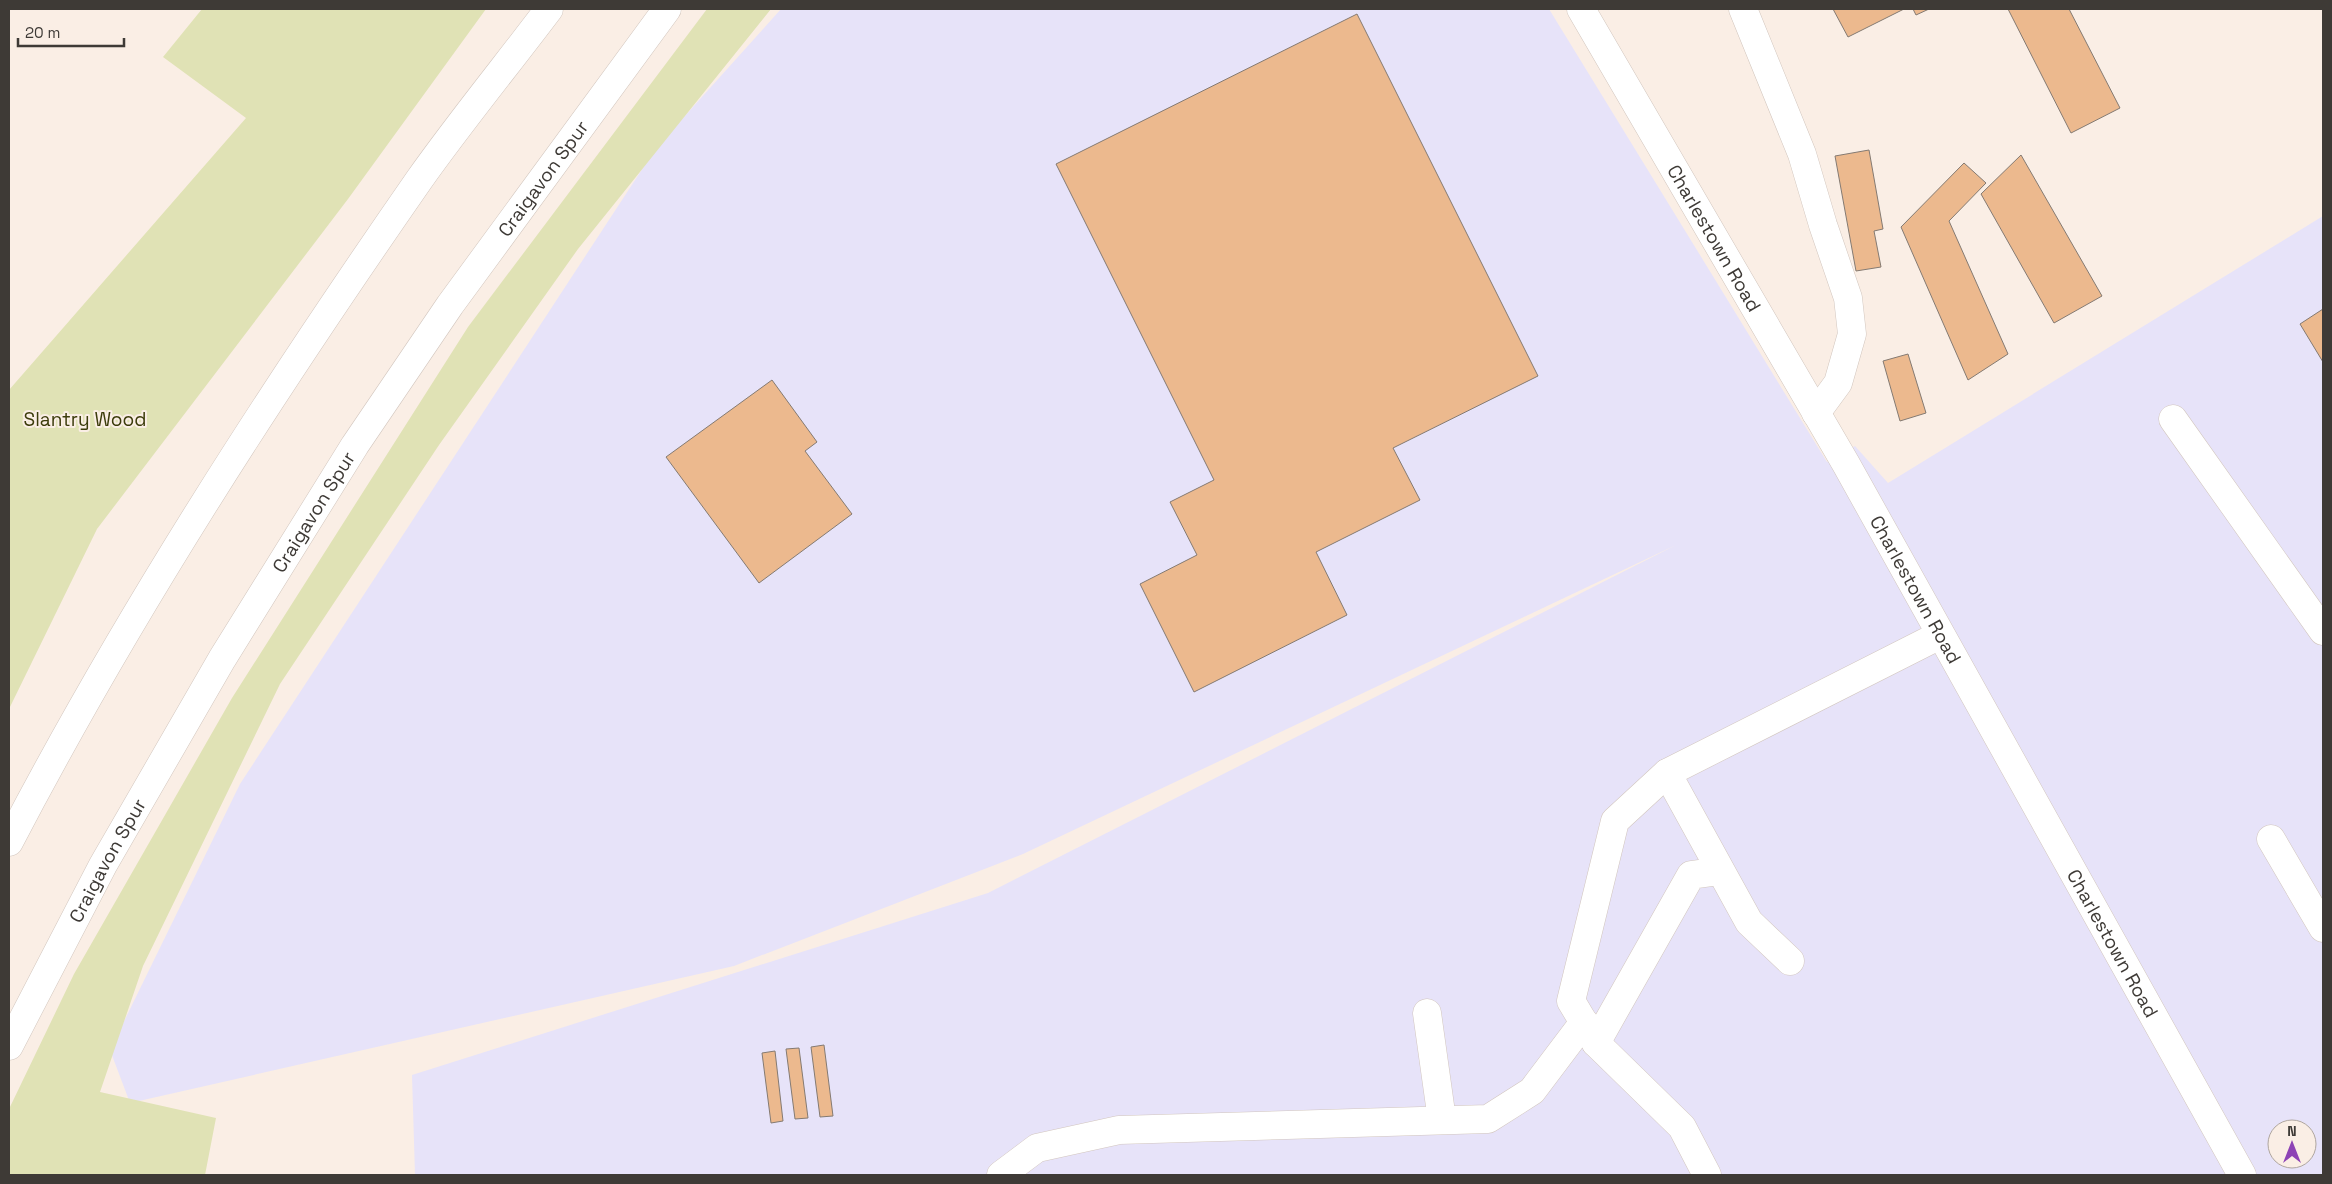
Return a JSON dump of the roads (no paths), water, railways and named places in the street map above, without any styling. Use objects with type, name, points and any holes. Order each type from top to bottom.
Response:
[{"type":"main road","points":[[9,842],[148,592],[271,400],[421,179],[549,9]]},
{"type":"main road","name":"Craigavon Spur","points":[[9,1046],[108,856],[222,659],[355,445],[450,305],[667,9]]},
{"type":"main road","name":"Charlestown Road","points":[[1581,9],[1816,413],[2242,1175]]},
{"type":"main road","points":[[1743,9],[1802,154],[1823,225],[1848,298],[1852,334],[1838,383],[1816,413]]},
{"type":"main road","points":[[2173,419],[2323,631]]},
{"type":"main road","points":[[1707,1175],[1682,1127],[1590,1033],[1571,1001],[1615,822],[1668,773],[1940,636]]},
{"type":"main road","points":[[1668,773],[1749,922],[1790,961]]},
{"type":"main road","points":[[2271,839],[2323,928]]},
{"type":"main road","points":[[1002,1175],[1038,1148],[1119,1130],[1488,1119],[1532,1091],[1590,1033],[1691,875],[1720,871]]},
{"type":"main road","points":[[1427,1013],[1442,1120]]},
{"type":"park label","name":"Slantry Wood","points":[[85,419]]}]
